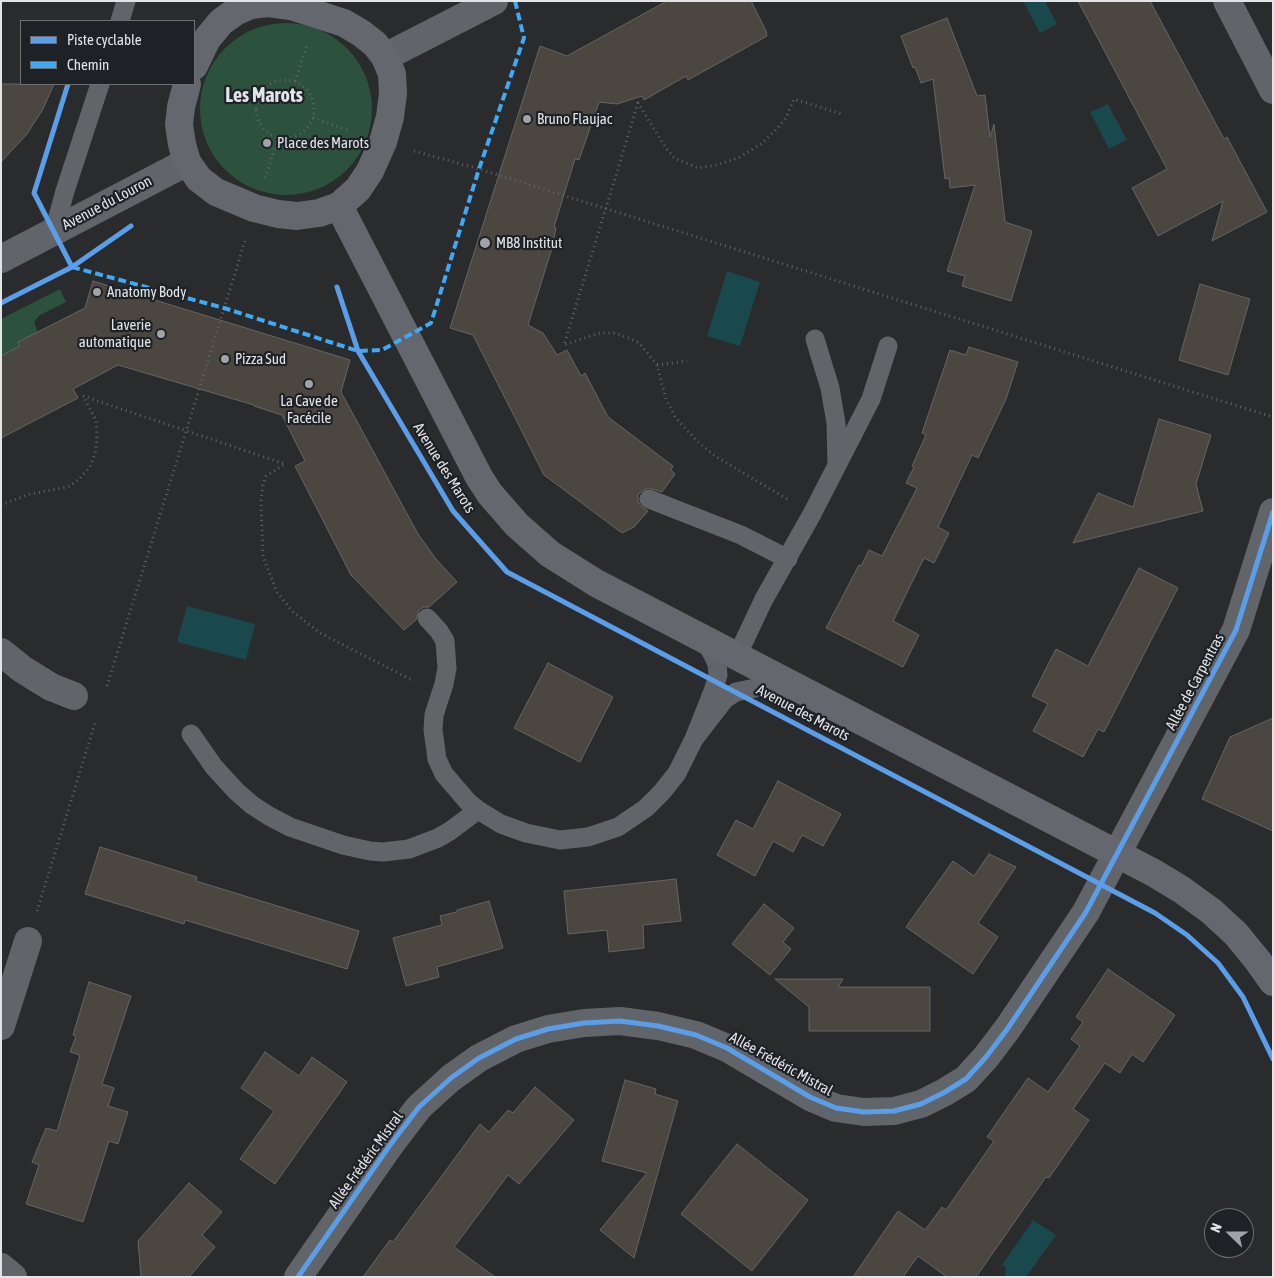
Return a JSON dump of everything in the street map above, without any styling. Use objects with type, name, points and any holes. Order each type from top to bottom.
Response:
[{"type":"street","points":[[385,56],[494,1]]},
{"type":"street","points":[[1227,1],[1273,90]]},
{"type":"street","points":[[187,85],[179,125],[187,162],[200,178],[216,192],[254,208],[278,214],[297,216],[319,213],[338,206],[358,189],[370,170],[383,142],[390,117],[393,93],[392,74],[385,56],[375,44],[344,23],[292,6],[268,3],[232,6],[208,39],[195,64]]},
{"type":"street","name":"Avenue du Louron","points":[[1,259],[187,162]]},
{"type":"street","name":"Avenue des Marots","points":[[338,206],[468,458],[490,494],[532,539],[564,565],[596,583],[1117,853],[1182,890],[1211,911],[1236,934],[1273,982]]},
{"type":"street","name":"Allée de Carpentras","points":[[1117,853],[1236,630],[1273,512]]},
{"type":"street","points":[[1,652],[22,669],[52,687],[74,696]]},
{"type":"street","name":"Allée Frédéric Mistral","points":[[298,1277],[390,1145],[419,1107],[451,1078],[479,1058],[516,1039],[548,1029],[584,1022],[620,1021],[658,1026],[696,1036],[727,1048],[810,1097],[836,1108],[864,1112],[894,1111],[921,1104],[946,1092],[966,1078],[986,1057],[1008,1028],[1086,912],[1117,853]]},
{"type":"street","points":[[1,1026],[28,940]]},
{"type":"street","points":[[1,1267],[13,1277]]},
{"type":"lane","points":[[120,20],[126,1]]},
{"type":"lane","points":[[54,231],[100,85]]},
{"type":"lane","points":[[815,338],[830,388],[836,423],[837,467]]},
{"type":"lane","points":[[737,656],[764,600],[812,514],[871,399],[888,346]]},
{"type":"lane","points":[[649,499],[741,535],[788,558]]},
{"type":"lane","points":[[427,618],[439,631],[444,642],[446,668],[434,715],[433,730],[437,759],[444,774],[461,795],[478,810],[501,824],[560,840],[588,837],[604,832],[631,819],[646,808],[662,792],[677,773],[694,739],[718,675],[717,664],[703,639]]},
{"type":"lane","points":[[694,739],[725,699],[736,692],[760,687],[802,691]]},
{"type":"lane","points":[[191,734],[214,767],[252,806],[290,827],[343,845],[382,852],[409,848],[438,838],[478,810]]},
{"type":"path","points":[[283,79],[295,81],[305,86],[312,96],[315,107],[313,118],[308,128],[299,135],[289,138],[278,138],[268,133],[259,124],[256,113],[256,101],[261,90],[271,82],[283,79]]},
{"type":"path","points":[[812,514],[715,456],[697,441],[675,417],[666,399],[657,365],[639,343],[615,333],[600,334],[564,345],[638,103],[674,158],[698,168],[738,158],[761,144],[786,118],[794,99],[842,114]]},
{"type":"path","points":[[313,118],[383,142],[479,169],[1273,418]]},
{"type":"path","points":[[104,695],[224,308]]},
{"type":"path","points":[[657,365],[686,361]]},
{"type":"path","points":[[1,505],[30,494],[68,487],[78,480],[90,467],[95,454],[97,439],[96,420],[84,396],[285,464],[266,476],[261,501],[263,557],[277,592],[292,611],[320,633],[440,694]]},
{"type":"path","points":[[28,940],[98,714]]},
{"type":"green space","points":[[286,23],[303,25],[319,30],[347,48],[365,76],[370,92],[372,109],[370,126],[365,142],[347,170],[319,188],[303,193],[286,195],[269,193],[253,188],[225,170],[207,142],[202,126],[200,109],[202,92],[207,76],[225,48],[253,30],[269,25]]},
{"type":"green space","points":[[60,289],[66,302],[40,315],[34,322],[38,333],[18,342],[20,346],[1,356],[1,319]]},
{"type":"water","points":[[1023,1],[1045,1],[1057,24],[1040,33]]},
{"type":"water","points":[[1108,104],[1127,140],[1109,149],[1090,112]]},
{"type":"water","points":[[727,271],[760,282],[740,346],[707,336]]},
{"type":"water","points":[[187,606],[255,624],[246,660],[177,642]]},
{"type":"water","points":[[1033,1220],[1056,1235],[1026,1277],[1006,1277],[1006,1267],[1002,1265]]},
{"type":"building","points":[[667,1],[751,1],[767,36],[688,80],[686,76],[644,100],[642,96],[617,104],[599,102],[579,160],[575,159],[554,227],[556,228],[552,248],[528,325],[543,333],[557,355],[567,350],[581,376],[585,373],[608,417],[673,466],[671,470],[675,474],[662,492],[648,488],[638,495],[638,501],[641,506],[648,511],[634,527],[622,533],[544,475],[473,335],[450,328],[540,46],[567,56]]},
{"type":"building","points":[[1078,1],[1150,1],[1224,139],[1227,137],[1267,212],[1212,241],[1223,201],[1158,236],[1132,188],[1167,169]]},
{"type":"building","points":[[947,18],[977,96],[985,95],[990,137],[994,124],[1005,222],[1032,231],[1011,301],[962,286],[965,276],[947,271],[975,185],[950,188],[949,178],[945,179],[933,79],[921,83],[901,36]]},
{"type":"building","points":[[1,84],[54,85],[43,109],[27,134],[1,162]]},
{"type":"building","points":[[93,281],[350,360],[341,392],[418,534],[436,559],[457,582],[429,607],[419,610],[416,620],[404,630],[351,575],[295,466],[305,461],[282,415],[254,405],[118,365],[73,389],[78,398],[1,438],[1,356],[20,346],[18,342],[85,308]]},
{"type":"building","points":[[1200,284],[1250,299],[1228,375],[1179,360]]},
{"type":"building","points":[[969,347],[1018,362],[1006,399],[978,458],[972,455],[938,527],[949,533],[934,563],[924,558],[893,621],[919,635],[903,667],[826,628],[859,565],[861,566],[869,550],[882,556],[917,488],[906,483],[926,435],[922,433],[950,350],[966,355]]},
{"type":"building","points":[[1159,419],[1211,435],[1196,484],[1203,511],[1073,543],[1098,493],[1133,507]]},
{"type":"building","points":[[1139,568],[1178,588],[1104,732],[1098,729],[1083,757],[1033,731],[1048,704],[1032,696],[1056,649],[1088,666]]},
{"type":"building","points":[[548,663],[613,697],[580,762],[514,728]]},
{"type":"building","points":[[1273,718],[1273,831],[1202,799],[1230,737]]},
{"type":"building","points":[[778,781],[841,814],[823,846],[802,835],[793,852],[773,841],[755,876],[717,855],[736,820],[753,829]]},
{"type":"building","points":[[100,847],[197,877],[196,881],[359,931],[347,969],[185,920],[184,924],[85,894]]},
{"type":"building","points":[[989,854],[1016,867],[978,923],[998,937],[973,974],[906,927],[953,861],[974,876]]},
{"type":"building","points":[[676,879],[681,921],[643,925],[644,948],[609,952],[607,930],[568,934],[564,891]]},
{"type":"building","points":[[489,901],[503,948],[437,967],[439,977],[406,986],[393,938],[442,925],[440,916]]},
{"type":"building","points":[[764,904],[794,928],[783,942],[791,949],[770,975],[732,944]]},
{"type":"building","points":[[1108,969],[1175,1015],[1143,1062],[1132,1054],[1120,1073],[1105,1063],[1073,1109],[1089,1120],[1049,1178],[1046,1177],[976,1277],[947,1277],[918,1256],[903,1277],[853,1277],[898,1211],[925,1230],[942,1207],[946,1210],[994,1141],[987,1137],[1028,1078],[1048,1092],[1080,1046],[1071,1039],[1083,1022],[1076,1017]]},
{"type":"building","points":[[775,979],[843,979],[838,987],[930,987],[930,1031],[809,1031],[809,1007]]},
{"type":"building","points":[[89,982],[131,996],[102,1084],[114,1088],[108,1106],[128,1112],[118,1144],[109,1141],[83,1222],[26,1204],[39,1165],[32,1162],[46,1128],[57,1131],[80,1055],[70,1052],[76,1036],[73,1035]]},
{"type":"building","points":[[265,1052],[299,1076],[312,1057],[347,1082],[275,1184],[240,1159],[274,1111],[241,1088]]},
{"type":"building","points":[[625,1080],[656,1089],[655,1094],[678,1101],[634,1258],[600,1230],[647,1173],[602,1161]]},
{"type":"building","points":[[535,1087],[574,1120],[519,1184],[508,1175],[454,1247],[495,1277],[363,1277],[390,1240],[393,1242],[480,1124],[489,1132],[508,1110],[513,1113]]},
{"type":"building","points":[[737,1144],[808,1200],[752,1271],[681,1214]]},
{"type":"building","points":[[189,1183],[222,1212],[202,1235],[215,1247],[189,1277],[141,1277],[138,1241]]},
{"type":"marked path","points":[[72,267],[224,308],[358,351],[382,350],[431,323],[479,169],[524,38],[515,1]]},
{"type":"cycle path","points":[[68,85],[34,193],[72,267]]},
{"type":"cycle path","points":[[1,303],[72,267],[131,226]]},
{"type":"cycle path","points":[[337,287],[358,351],[453,511],[507,572],[1155,913],[1187,935],[1218,963],[1243,997],[1273,1059]]},
{"type":"cycle path","points":[[298,1277],[390,1145],[419,1107],[451,1078],[479,1058],[516,1039],[548,1029],[584,1023],[620,1021],[658,1026],[696,1035],[727,1048],[810,1097],[836,1108],[864,1112],[894,1111],[921,1104],[966,1079],[1008,1028],[1086,912],[1236,630],[1273,512]]},
{"type":"place","name":"Bruno Flaujac","points":[[527,119]]},
{"type":"place","name":"Place des Marots","points":[[267,143]]},
{"type":"place","name":"MB8 Institut","points":[[485,243]]},
{"type":"place","name":"Anatomy Body","points":[[97,292]]},
{"type":"place","name":"Laverie automatique","points":[[161,334]]},
{"type":"place","name":"Pizza Sud","points":[[225,359]]},
{"type":"place","name":"La Cave de Facécile","points":[[309,384]]},
{"type":"district","name":"Les Marots","points":[[264,96]]}]
